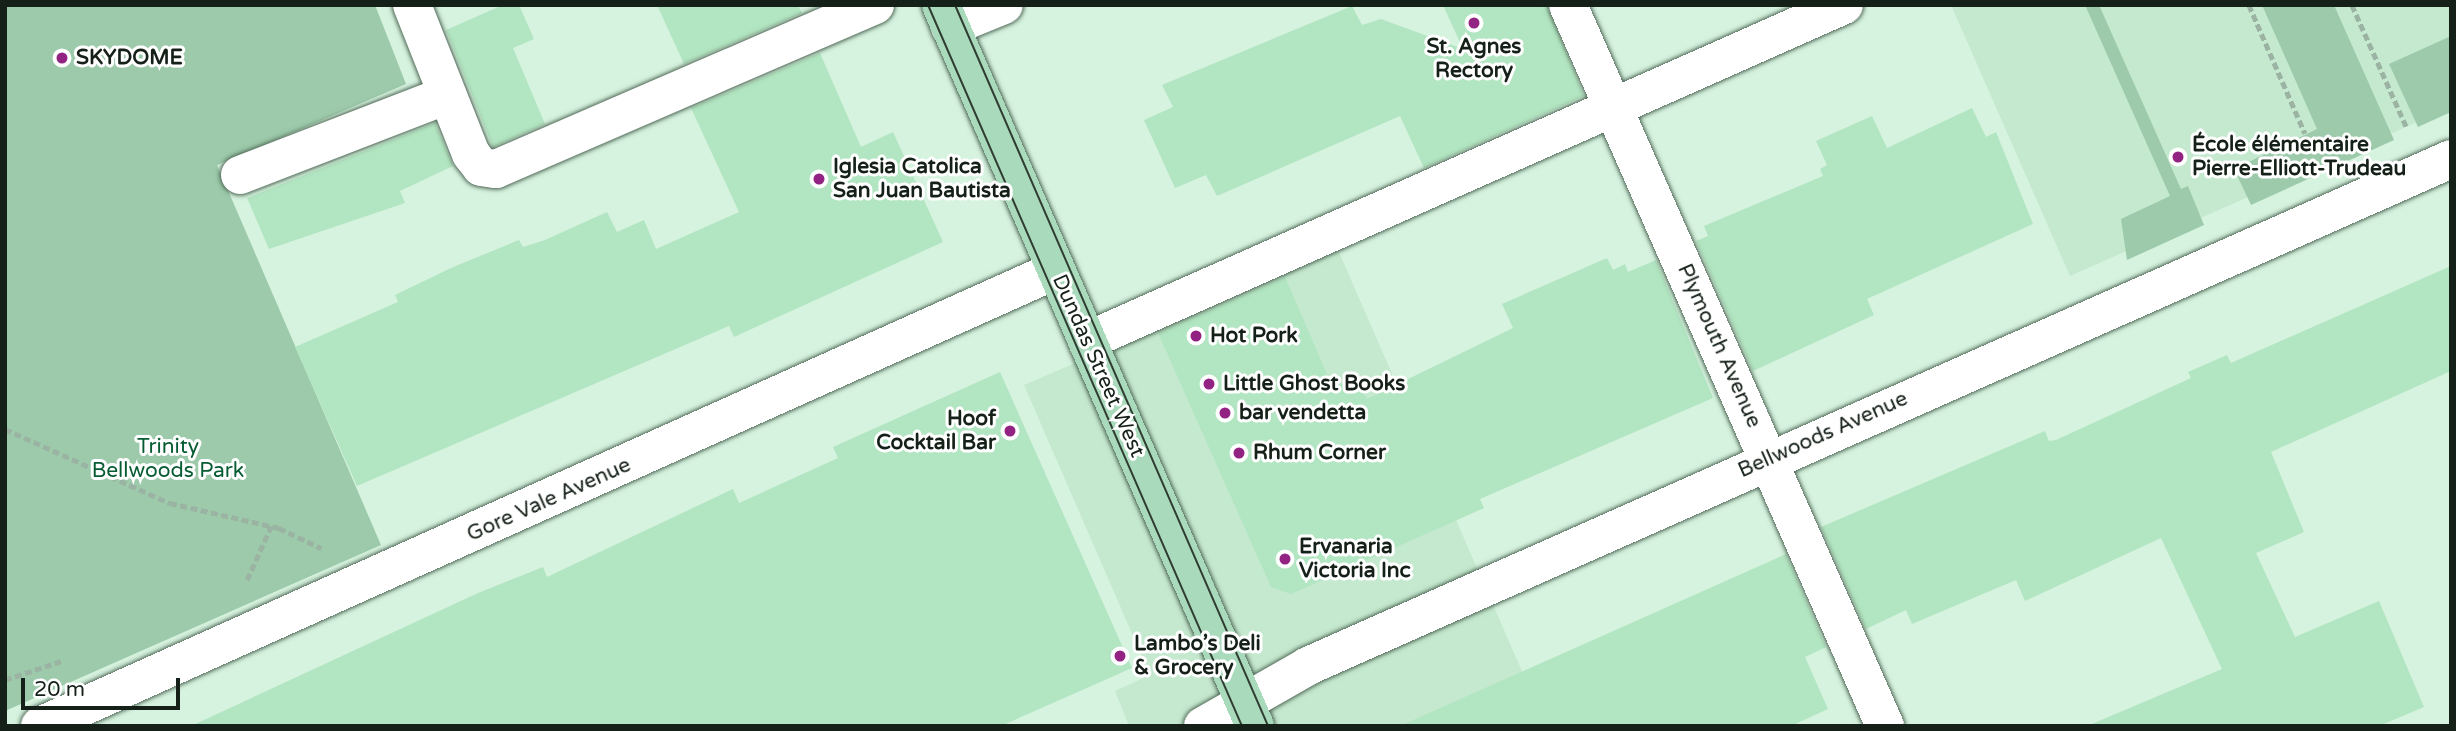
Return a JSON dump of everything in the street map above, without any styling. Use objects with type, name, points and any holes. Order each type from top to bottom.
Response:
[{"type":"main road","name":"Dundas Street West","points":[[946,16],[1250,714]]},
{"type":"street","points":[[412,5],[471,154],[481,167],[496,169],[875,5]]},
{"type":"street","points":[[946,16],[1004,5]]},
{"type":"street","name":"Plymouth Avenue","points":[[1569,5],[1885,726]]},
{"type":"street","points":[[1087,341],[1844,5]]},
{"type":"street","points":[[240,175],[447,95]]},
{"type":"street","name":"Bellwoods Avenue","points":[[1203,726],[1250,714],[1308,666],[2451,159]]},
{"type":"street","name":"Gore Vale Avenue","points":[[40,726],[1056,270]]},
{"type":"path","points":[[2249,5],[2305,133]]},
{"type":"path","points":[[2352,5],[2412,138]]},
{"type":"path","points":[[5,429],[170,503],[271,526],[372,579]]},
{"type":"path","points":[[239,586],[271,526]]},
{"type":"path","points":[[5,680],[67,659]]},
{"type":"shaded area","name":"École élémentaire Pierre-Elliott-Trudeau","points":[[1951,5],[2451,5],[2451,107],[2070,276]]},
{"type":"shaded area","points":[[1338,250],[1546,726],[1129,726],[1115,691],[1150,675],[1024,385]]},
{"type":"green space","name":"Trinity Bellwoods Park","points":[[5,5],[375,5],[406,84],[217,165],[381,545],[5,711]]},
{"type":"green space","points":[[2085,5],[2099,5],[2181,189],[2188,186],[2204,225],[2127,260],[2121,219],[2170,196]]},
{"type":"green space","points":[[2262,5],[2334,5],[2394,140],[2251,205],[2234,169],[2317,129]]},
{"type":"green space","points":[[2451,36],[2451,112],[2418,127],[2389,64]]},
{"type":"building","points":[[503,5],[519,5],[534,39],[513,48],[545,124],[493,147],[446,30]]},
{"type":"building","points":[[657,5],[798,5],[802,13],[684,64]]},
{"type":"building","points":[[1443,5],[1547,5],[1584,96],[1424,168],[1400,116],[1217,196],[1206,175],[1175,188],[1144,120],[1173,107],[1162,85],[1352,6],[1362,25],[1381,19],[1463,49]]},
{"type":"building","points":[[820,53],[861,147],[893,132],[943,242],[734,337],[729,326],[357,486],[295,347],[398,302],[395,295],[451,268],[519,240],[523,247],[545,240],[607,212],[617,232],[644,220],[656,249],[739,212],[691,108]]},
{"type":"building","points":[[1972,108],[1986,137],[1996,132],[2033,224],[1867,299],[1874,315],[1753,371],[1696,241],[1708,236],[1704,226],[1823,176],[1820,169],[1827,165],[1816,141],[1872,116],[1887,148]]},
{"type":"building","points":[[435,123],[453,166],[400,191],[405,203],[269,249],[247,198]]},
{"type":"building","points":[[1607,258],[1613,270],[1625,264],[1628,272],[1656,260],[1713,398],[1480,499],[1484,508],[1291,594],[1271,587],[1158,333],[1285,277],[1333,388],[1357,377],[1367,399],[1513,328],[1502,304]]},
{"type":"building","points":[[2451,266],[2451,371],[2271,452],[2304,532],[2256,553],[2295,637],[2379,601],[2424,707],[2379,726],[2087,726],[2222,669],[2161,538],[2025,601],[2016,580],[1912,624],[1906,610],[1866,629],[1821,527],[2045,431],[2049,441],[2056,440],[2191,378],[2188,372],[2227,355],[2231,363]]},
{"type":"building","points":[[1000,372],[1132,668],[1001,726],[191,726],[478,593],[543,567],[547,577],[733,489],[739,503],[838,458],[833,447]]},
{"type":"building","points":[[1786,554],[1826,647],[1805,657],[1828,709],[1791,726],[1400,726]]},
{"type":"tram line","points":[[928,5],[1242,726]]},
{"type":"tram line","points":[[955,5],[1268,726]]},
{"type":"place","name":"St. Agnes Rectory","points":[[1474,23]]},
{"type":"place","name":"SKYDOME","points":[[62,58]]},
{"type":"place","name":"École élémentaire Pierre-Elliott-Trudeau","points":[[2178,157]]},
{"type":"place","name":"Iglesia Catolica San Juan Bautista","points":[[819,179]]},
{"type":"place","name":"Hot Pork","points":[[1196,336]]},
{"type":"place","name":"Little Ghost Books","points":[[1209,384]]},
{"type":"place","name":"bar vendetta","points":[[1225,413]]},
{"type":"place","name":"Hoof Cocktail Bar","points":[[1010,431]]},
{"type":"place","name":"Rhum Corner","points":[[1239,453]]},
{"type":"place","name":"Ervanaria Victoria Inc","points":[[1285,559]]},
{"type":"place","name":"Lambo’s Deli & Grocery","points":[[1120,656]]}]
